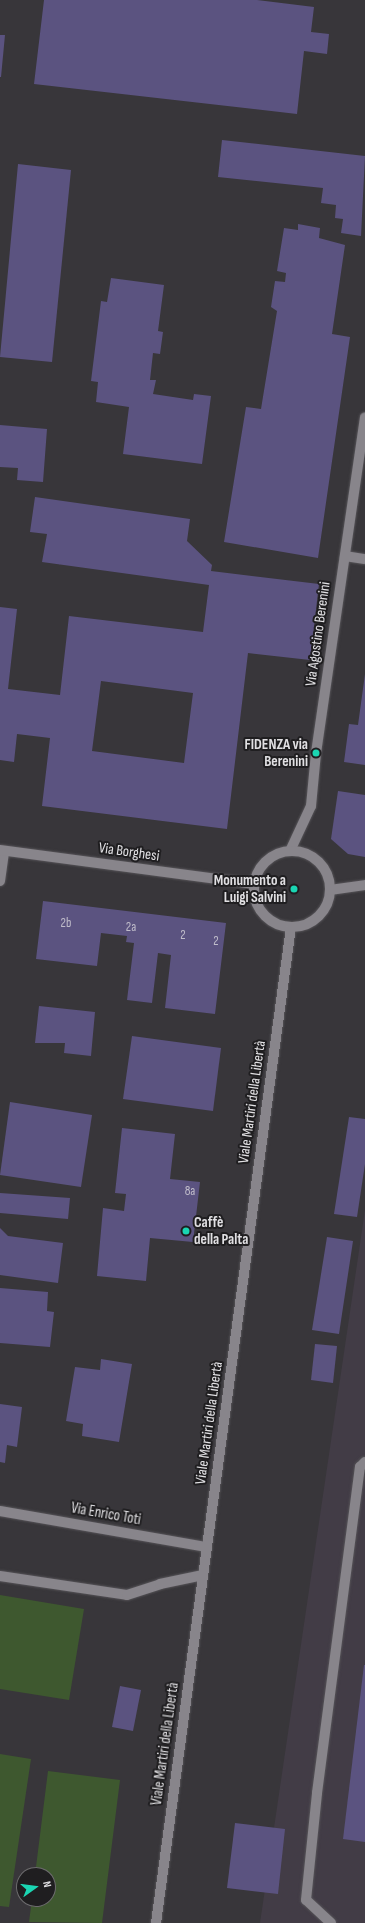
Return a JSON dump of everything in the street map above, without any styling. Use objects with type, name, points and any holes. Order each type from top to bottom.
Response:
[{"type":"street","name":"Via Agostino Berenini","points":[[290,851],[311,806],[316,753],[365,418]]},
{"type":"street","points":[[345,556],[365,559]]},
{"type":"street","points":[[0,881],[2,851]]},
{"type":"street","name":"Via Borghesi","points":[[2,851],[255,884]]},
{"type":"street","points":[[290,851],[304,852],[322,866],[330,890],[328,902],[313,921],[291,927],[271,920],[263,913],[255,894],[255,884],[263,865],[280,853],[290,851]]},
{"type":"street","points":[[330,890],[365,885]]},
{"type":"street","name":"Viale Martiri della Libertà","points":[[156,1923],[291,927]]},
{"type":"street","points":[[331,1923],[306,1900],[317,1793],[360,1467],[365,1462]]},
{"type":"street","name":"Via Enrico Toti","points":[[0,1511],[207,1547]]},
{"type":"street","points":[[0,1576],[127,1595],[160,1584],[203,1575]]},
{"type":"shaded area","points":[[365,1210],[365,1923],[260,1923]]},
{"type":"green space","points":[[0,1595],[84,1609],[69,1700],[0,1689]]},
{"type":"green space","points":[[0,1754],[31,1759],[9,1907],[0,1906]]},
{"type":"green space","points":[[48,1771],[120,1780],[102,1923],[29,1922],[31,1907],[56,1907],[56,1867],[36,1867]]},
{"type":"building","points":[[44,0],[257,0],[314,7],[311,32],[329,34],[327,54],[304,51],[297,114],[34,84]]},
{"type":"building","points":[[0,35],[5,35],[1,77],[0,77]]},
{"type":"building","points":[[222,140],[365,156],[361,236],[341,233],[343,219],[335,218],[336,205],[321,203],[323,188],[218,177]]},
{"type":"building","points":[[18,164],[71,170],[52,362],[0,357]]},
{"type":"building","points":[[298,224],[320,228],[319,238],[345,245],[332,334],[350,337],[318,558],[224,542],[246,407],[261,409],[277,311],[271,307],[275,281],[285,282],[286,273],[277,271],[284,228],[298,230]]},
{"type":"building","points":[[111,278],[164,285],[158,331],[163,332],[160,354],[153,353],[150,380],[156,380],[153,394],[193,400],[194,394],[211,396],[202,464],[123,454],[129,407],[96,402],[98,382],[91,381],[101,301],[107,302]]},
{"type":"building","points":[[0,425],[47,429],[43,482],[17,480],[18,468],[0,467]]},
{"type":"building","points":[[35,497],[190,519],[187,541],[212,565],[211,571],[319,584],[310,660],[248,653],[227,829],[42,806],[50,738],[17,734],[14,762],[0,760],[0,607],[17,609],[8,689],[60,695],[69,616],[203,632],[209,585],[42,562],[47,534],[30,532]],"holes":[[[101,681],[193,693],[184,763],[92,751]]]},
{"type":"building","points":[[365,674],[365,765],[344,762],[349,724],[358,725]]},
{"type":"building","points":[[338,791],[365,795],[365,857],[348,854],[331,839]]},
{"type":"building","points":[[43,901],[226,923],[215,1014],[165,1008],[171,955],[158,953],[152,1003],[127,1000],[134,943],[126,942],[127,936],[101,933],[97,966],[36,959]]},
{"type":"building","points":[[39,1006],[95,1012],[91,1056],[64,1053],[65,1043],[35,1043]]},
{"type":"building","points":[[132,1036],[221,1048],[213,1111],[123,1099]]},
{"type":"building","points":[[10,1102],[92,1115],[81,1187],[0,1175]]},
{"type":"building","points":[[349,1117],[365,1119],[365,1164],[357,1217],[334,1214]]},
{"type":"building","points":[[122,1128],[175,1134],[170,1179],[200,1182],[193,1242],[150,1238],[146,1281],[97,1276],[103,1208],[124,1211],[126,1194],[115,1193]]},
{"type":"building","points":[[0,1193],[70,1198],[68,1219],[0,1213]]},
{"type":"building","points":[[0,1228],[8,1236],[63,1243],[58,1283],[0,1275]]},
{"type":"building","points":[[327,1237],[353,1241],[339,1334],[312,1330]]},
{"type":"building","points":[[0,1288],[48,1292],[47,1311],[54,1312],[50,1347],[0,1343]]},
{"type":"building","points":[[315,1344],[337,1346],[333,1383],[311,1380]]},
{"type":"building","points":[[101,1359],[132,1364],[119,1442],[82,1436],[83,1424],[66,1421],[75,1367],[100,1370]]},
{"type":"building","points":[[0,1404],[22,1407],[17,1447],[7,1445],[5,1463],[0,1462]]},
{"type":"building","points":[[365,1665],[365,1842],[343,1839]]},
{"type":"building","points":[[120,1686],[141,1690],[133,1731],[112,1727]]},
{"type":"building","points":[[235,1823],[285,1829],[278,1894],[227,1888]]},
{"type":"place","name":"FIDENZA via Berenini","points":[[316,753]]},
{"type":"place","name":"Monumento a Luigi Salvini","points":[[294,889]]},
{"type":"place","name":"Caffè della Palta","points":[[186,1231]]}]
